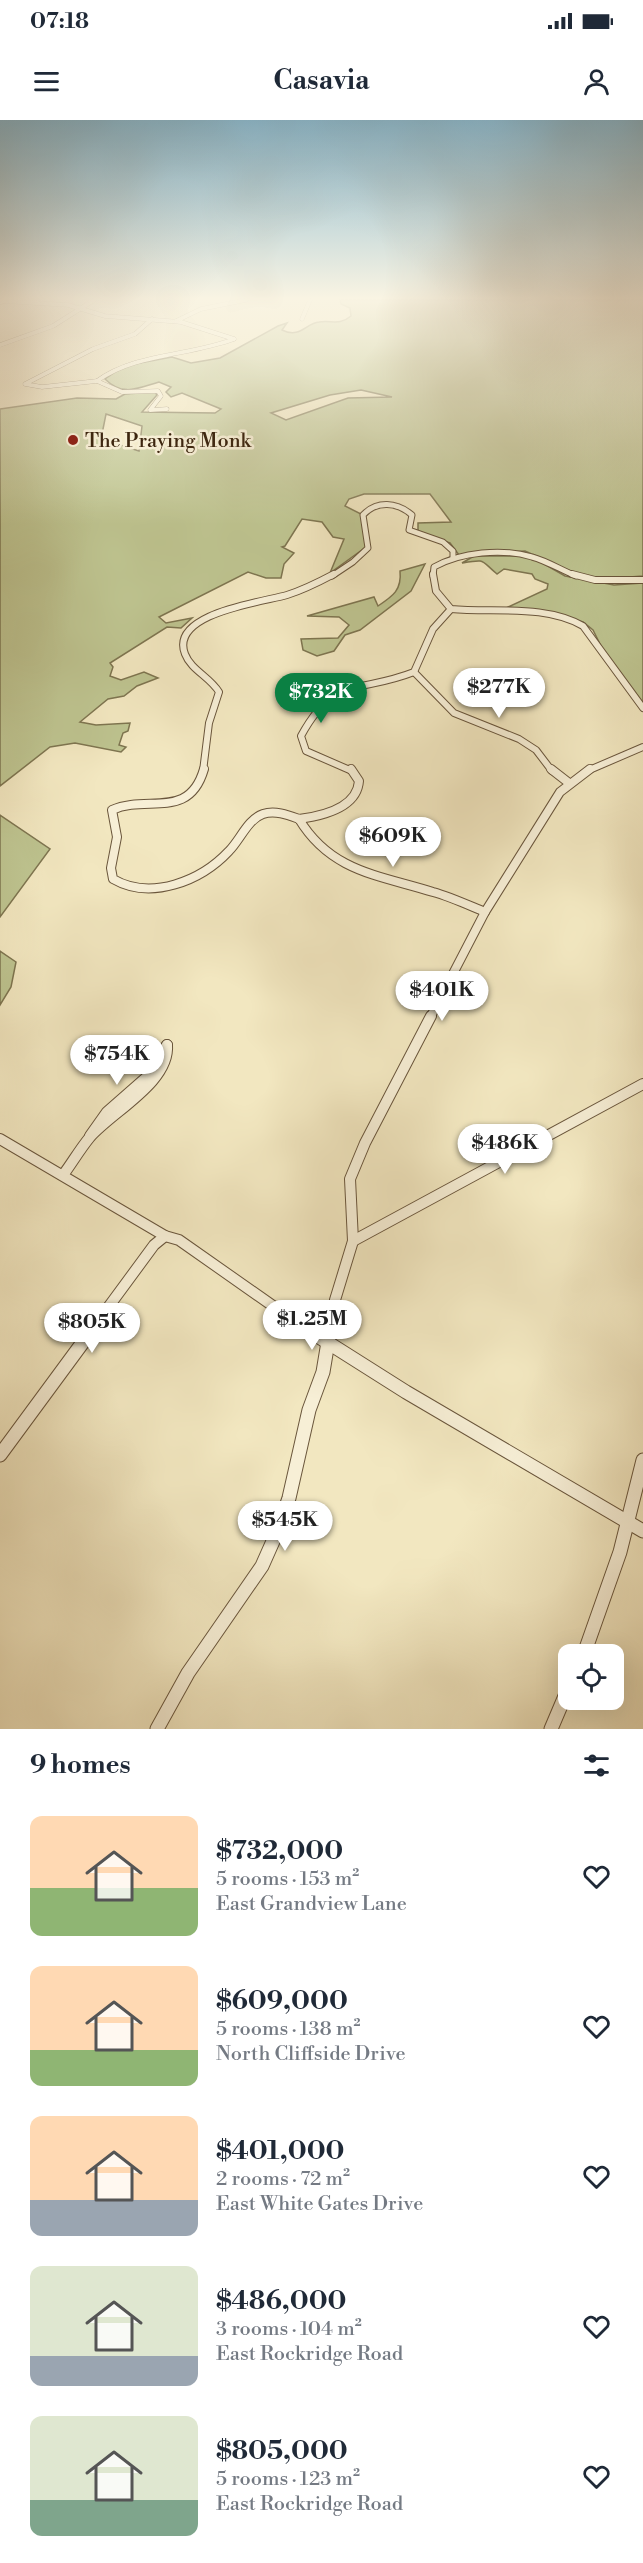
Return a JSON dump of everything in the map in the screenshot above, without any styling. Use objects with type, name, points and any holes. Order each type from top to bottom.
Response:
[{"type":"street","points":[[43,375],[26,384],[42,387],[97,381],[122,392],[160,392],[160,396],[150,410],[167,409]]},
{"type":"street","points":[[97,381],[105,375]]},
{"type":"street","points":[[414,672],[341,690],[330,696],[312,713],[301,736],[306,751],[350,768],[359,781],[357,795],[348,802],[334,810],[299,819],[274,813],[258,817],[225,854],[194,876],[163,887],[130,888],[113,879],[109,869],[117,843],[117,834],[110,816],[112,810],[121,805],[172,803],[189,796],[197,789],[206,764],[210,721],[219,692],[211,681],[187,659],[183,646],[190,628],[211,616],[286,596],[328,578],[368,548],[363,515],[376,506],[394,506],[409,512],[412,515],[409,530],[442,542],[453,551],[453,558]]},
{"type":"street","points":[[643,580],[610,582],[586,579],[566,574],[526,555],[453,558],[434,567],[433,576],[436,592],[451,609],[486,612],[532,611],[580,624],[592,635],[609,664],[643,708]]},
{"type":"street","points":[[414,672],[433,629],[451,609]]},
{"type":"street","points":[[414,672],[454,713],[519,739],[536,750],[553,772],[569,783]]},
{"type":"street","points":[[157,1729],[189,1672],[246,1592],[278,1530],[289,1498],[309,1410],[323,1372],[335,1300],[353,1241],[350,1179],[418,1036],[485,912],[560,792],[569,783],[608,758],[643,747]]},
{"type":"street","points":[[299,819],[304,830],[326,852],[357,871],[432,892],[485,912]]},
{"type":"street","points":[[63,1175],[100,1118],[148,1077],[158,1055],[167,1045],[168,1057],[154,1081],[114,1113],[89,1138]]},
{"type":"street","points":[[353,1241],[643,1084]]},
{"type":"street","points":[[0,1139],[165,1236],[179,1240],[255,1297],[643,1531]]},
{"type":"street","points":[[0,1455],[154,1245],[165,1236]]},
{"type":"street","points":[[588,1644],[605,1599],[643,1460]]},
{"type":"street","points":[[550,1729],[559,1710]]},
{"type":"green space","points":[[111,375],[643,375],[643,576],[603,579],[584,577],[525,551],[459,555],[450,543],[418,533],[418,523],[451,522],[430,494],[364,494],[349,499],[345,506],[361,514],[366,547],[330,573],[344,539],[333,537],[322,522],[302,519],[285,546],[282,547],[294,553],[284,564],[281,578],[266,578],[248,572],[159,617],[166,623],[192,618],[181,628],[167,627],[110,663],[113,667],[110,676],[121,680],[144,672],[158,678],[137,686],[124,696],[108,699],[80,722],[96,725],[130,723],[119,745],[126,747],[121,752],[75,743],[50,747],[0,786],[0,409],[77,398],[116,399],[125,394],[155,392],[157,395],[142,412],[215,413],[221,409],[182,393],[171,397],[166,392],[171,387],[159,382],[131,390],[118,388],[105,379]],"holes":[[[361,390],[392,397],[348,398],[286,420],[271,413],[330,395]],[[106,414],[142,426],[139,451],[101,439]]]},
{"type":"green space","points":[[474,556],[522,556],[539,561],[565,576],[614,585],[643,583],[643,705],[604,652],[593,630],[583,622],[539,611],[508,607],[547,589],[548,584],[535,579],[532,574],[504,569],[497,574],[480,561],[462,563]]},
{"type":"green space","points":[[425,564],[411,591],[360,630],[345,635],[334,651],[317,656],[303,650],[301,639],[338,638],[349,625],[339,617],[307,616],[374,597],[378,606],[398,588],[400,571]]},
{"type":"green space","points":[[0,815],[50,849],[0,917]]},
{"type":"green space","points":[[0,951],[16,962],[11,987],[0,1005]]},
{"type":"place","name":"The Praying Monk","points":[[73,440]]}]
